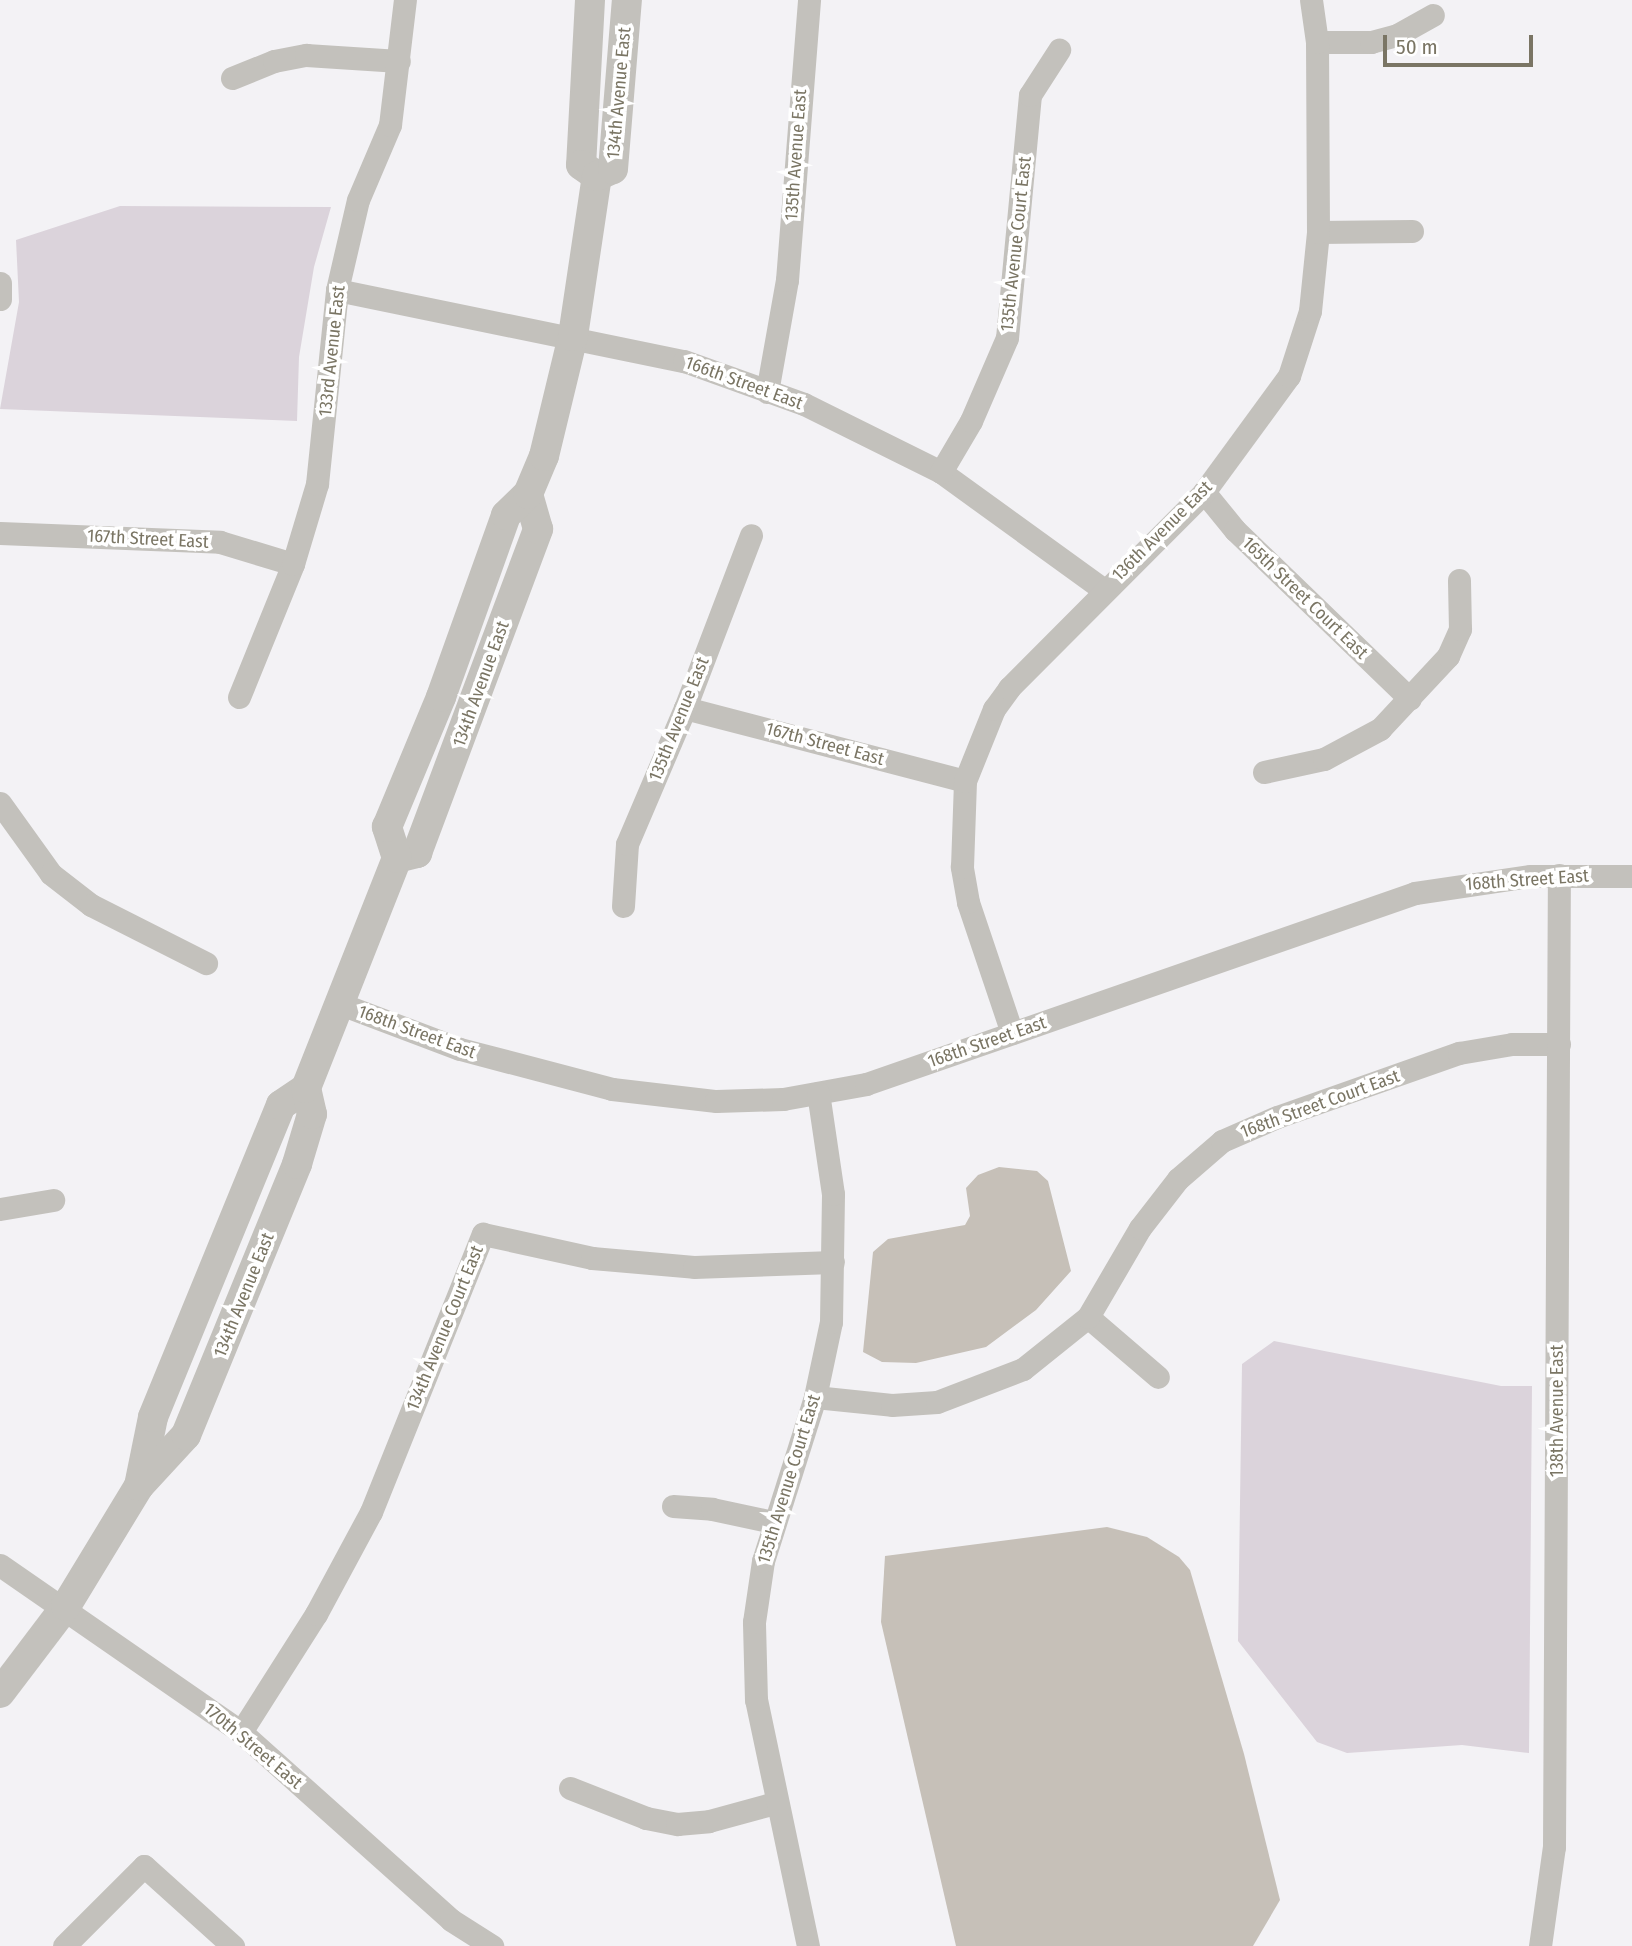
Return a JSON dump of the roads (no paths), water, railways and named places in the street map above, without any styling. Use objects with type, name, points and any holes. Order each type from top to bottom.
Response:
[{"type":"street","name":"133rd Avenue East","points":[[239,697],[293,564],[317,484],[337,290],[358,200],[390,125],[405,0]]},
{"type":"street","name":"134th Avenue East","points":[[590,0],[582,165],[605,172]]},
{"type":"street","name":"134th Avenue East","points":[[0,1693],[66,1606],[139,1486],[153,1417],[281,1105],[309,1101],[338,1003],[397,858],[387,827],[441,697],[506,515],[528,494],[544,456],[573,336],[605,172],[626,0]]},
{"type":"street","name":"135th Avenue East","points":[[767,392],[787,280],[809,0]]},
{"type":"street","name":"136th Avenue East","points":[[1012,1033],[968,902],[962,867],[965,781],[994,709],[1009,688],[1203,492],[1289,376],[1310,311],[1318,232],[1317,42],[1311,0]]},
{"type":"street","points":[[1317,42],[1371,42],[1397,34],[1433,15]]},
{"type":"street","name":"135th Avenue Court East","points":[[941,472],[971,421],[1006,338],[1030,95],[1059,50]]},
{"type":"street","points":[[232,78],[274,61],[306,55],[399,61]]},
{"type":"street","points":[[1318,232],[1412,231]]},
{"type":"street","points":[[0,283],[0,299]]},
{"type":"street","name":"166th Street East","points":[[337,290],[573,336],[684,361],[826,414],[941,472],[1104,590]]},
{"type":"street","name":"165th Street Court East","points":[[1203,492],[1235,530],[1410,699]]},
{"type":"street","name":"167th Street East","points":[[0,533],[220,542],[293,564]]},
{"type":"street","name":"135th Avenue East","points":[[623,906],[627,844],[685,708],[751,536]]},
{"type":"street","points":[[1264,772],[1324,759],[1354,747],[1410,699],[1448,656],[1460,629],[1459,580]]},
{"type":"street","name":"167th Street East","points":[[685,708],[965,781]]},
{"type":"street","points":[[0,803],[51,874],[91,905],[206,962]]},
{"type":"street","name":"168th Street East","points":[[338,1003],[460,1049],[612,1089],[716,1101],[818,1093],[866,1084],[1415,893],[1492,879],[1559,875],[1632,876]]},
{"type":"street","name":"138th Avenue East","points":[[1539,1946],[1554,1847],[1559,875]]},
{"type":"street","name":"168th Street Court East","points":[[815,1397],[892,1405],[937,1402],[1023,1369],[1088,1317],[1140,1228],[1178,1179],[1222,1141],[1277,1116],[1459,1053],[1512,1044],[1559,1044]]},
{"type":"street","name":"135th Avenue Court East","points":[[808,1946],[775,1804],[756,1700],[754,1622],[774,1522],[815,1397],[831,1322],[832,1194],[818,1093]]},
{"type":"street","points":[[0,1209],[53,1200]]},
{"type":"street","name":"134th Avenue Court East","points":[[242,1732],[317,1614],[370,1512],[483,1234],[592,1258],[694,1267],[833,1262]]},
{"type":"street","points":[[1088,1317],[1158,1377]]},
{"type":"street","points":[[673,1506],[712,1508],[774,1522]]},
{"type":"street","name":"170th Street East","points":[[0,1565],[66,1606],[242,1732],[452,1920],[492,1946]]},
{"type":"street","points":[[570,1788],[646,1818],[677,1824],[709,1821],[775,1804]]},
{"type":"street","points":[[64,1946],[144,1866],[233,1946]]}]
